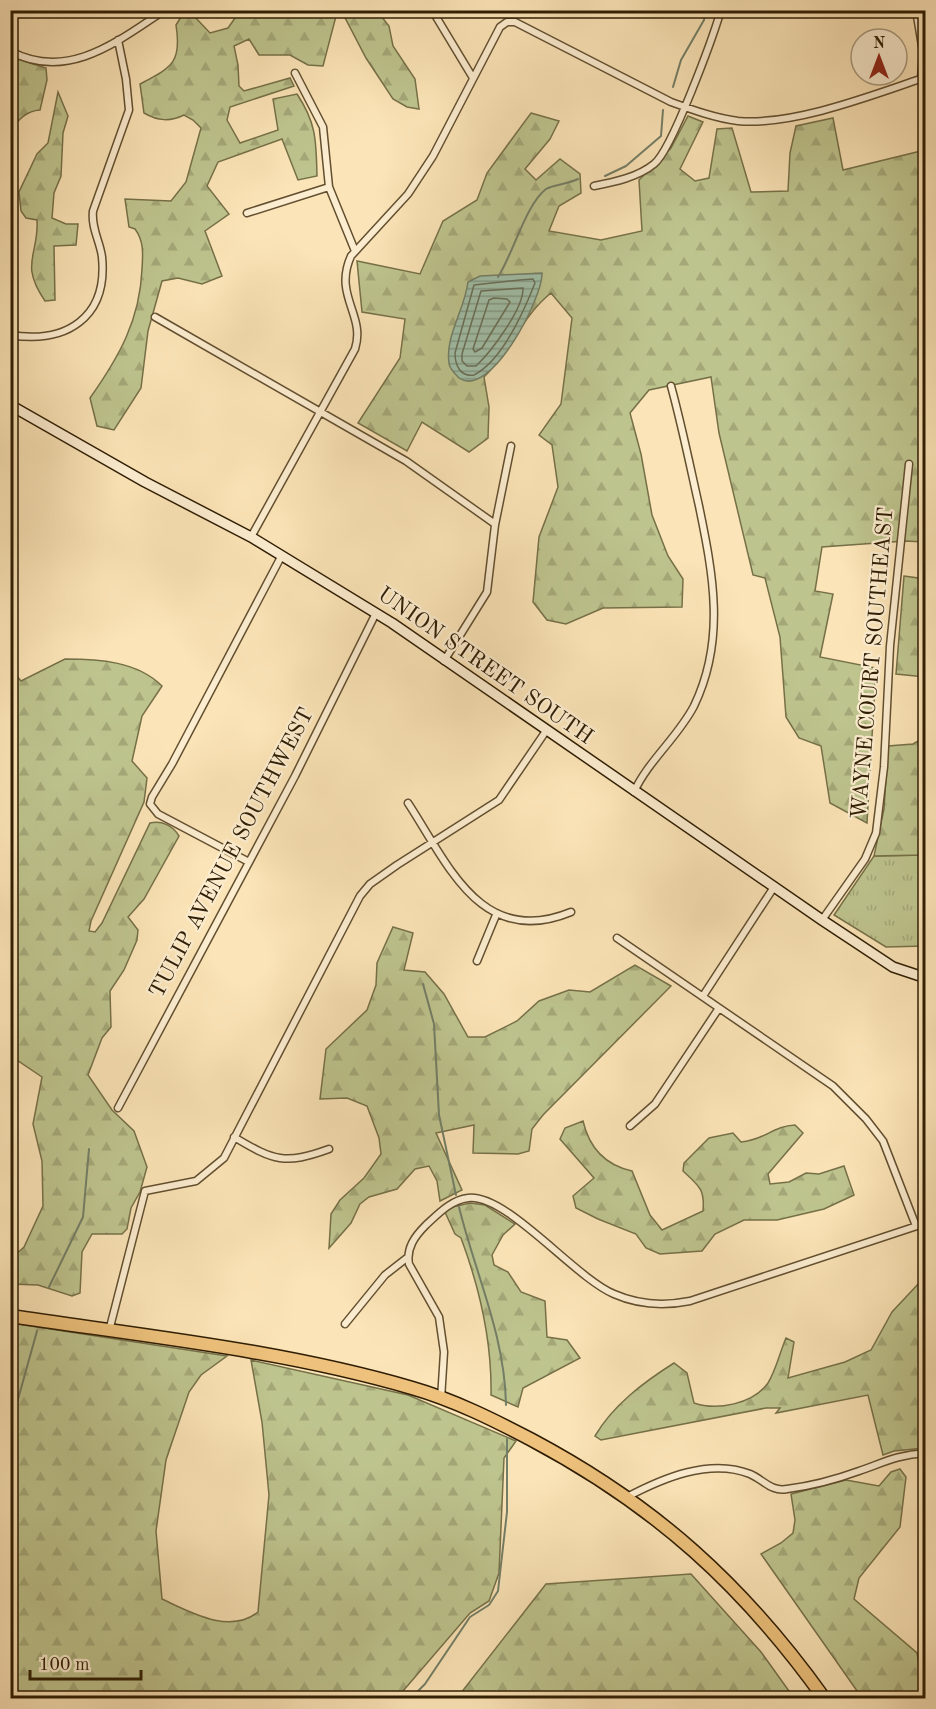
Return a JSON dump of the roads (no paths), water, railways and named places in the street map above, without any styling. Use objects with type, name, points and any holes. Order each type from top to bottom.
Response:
[{"type":"highway","points":[[10,1316],[330,1368],[414,1389],[553,1450],[627,1497],[687,1544],[764,1619],[787,1645],[824,1698]]},
{"type":"main road","name":"UNION STREET SOUTH","points":[[10,405],[145,482],[251,537],[376,613],[822,920],[893,967],[926,978]]},
{"type":"street","points":[[10,51],[39,61],[72,62],[103,50],[165,10]]},
{"type":"street","points":[[432,10],[473,78]]},
{"type":"street","points":[[594,186],[640,173],[654,164],[665,150],[721,10]]},
{"type":"street","points":[[251,537],[358,340],[356,323],[345,288],[346,268],[355,251],[408,194],[433,156],[496,32],[507,22],[514,22],[683,106],[723,118],[768,121],[829,107],[923,78],[923,52],[916,10]]},
{"type":"street","points":[[10,335],[47,337],[68,331],[91,310],[99,294],[102,254],[93,226],[93,212],[129,111],[126,79],[118,40]]},
{"type":"street","points":[[295,73],[323,127],[329,187],[355,251]]},
{"type":"street","points":[[247,213],[329,187]]},
{"type":"street","points":[[155,317],[406,461],[495,524]]},
{"type":"street","points":[[634,792],[639,781],[666,748],[693,706],[711,653],[715,625],[713,574],[685,437],[671,386]]},
{"type":"street","points":[[444,661],[487,592],[495,524],[511,446]]},
{"type":"street","name":"WAYNE COURT SOUTHEAST","points":[[822,920],[860,866],[876,833],[884,767],[890,646],[909,464]]},
{"type":"street","points":[[247,861],[158,814],[150,804],[282,555]]},
{"type":"street","name":"TULIP AVENUE SOUTHWEST","points":[[118,1108],[247,861],[295,776],[376,613]]},
{"type":"street","points":[[109,1331],[145,1191],[196,1181],[217,1166],[360,896],[370,884],[499,800],[546,732]]},
{"type":"street","points":[[408,803],[462,888],[496,915],[539,921],[571,912]]},
{"type":"street","points":[[703,996],[774,887]]},
{"type":"street","points":[[477,961],[496,915]]},
{"type":"street","points":[[617,938],[833,1086],[866,1119],[891,1157],[916,1226]]},
{"type":"street","points":[[630,1126],[643,1117],[655,1104],[719,1008]]},
{"type":"street","points":[[234,1137],[255,1149],[288,1160],[301,1159],[329,1149]]},
{"type":"street","points":[[441,1399],[444,1352],[439,1317],[409,1264],[408,1257],[413,1241],[447,1206],[466,1198],[474,1198],[503,1208],[570,1265],[614,1294],[646,1303],[676,1304],[926,1223]]},
{"type":"street","points":[[345,1324],[385,1275],[408,1257]]},
{"type":"street","points":[[627,1497],[652,1484],[716,1467],[752,1475],[770,1488],[787,1489],[849,1475],[897,1456],[926,1453]]},
{"type":"water","points":[[542,273],[534,303],[512,343],[499,361],[485,374],[472,381],[459,378],[450,367],[449,353],[452,333],[468,282],[480,276]]},
{"type":"waterway","points":[[673,87],[681,60],[704,20],[706,10]]},
{"type":"waterway","points":[[605,176],[626,166],[661,136],[663,110]]},
{"type":"waterway","points":[[498,277],[526,217],[539,196],[546,189],[578,179]]},
{"type":"waterway","points":[[423,984],[434,1024],[439,1115],[456,1195]]},
{"type":"waterway","points":[[49,1287],[83,1217],[89,1149]]},
{"type":"waterway","points":[[459,1207],[495,1329],[506,1405]]},
{"type":"waterway","points":[[10,1428],[37,1331]]},
{"type":"waterway","points":[[411,1698],[425,1684],[470,1617],[489,1605],[498,1591],[507,1512],[507,1439]]}]
